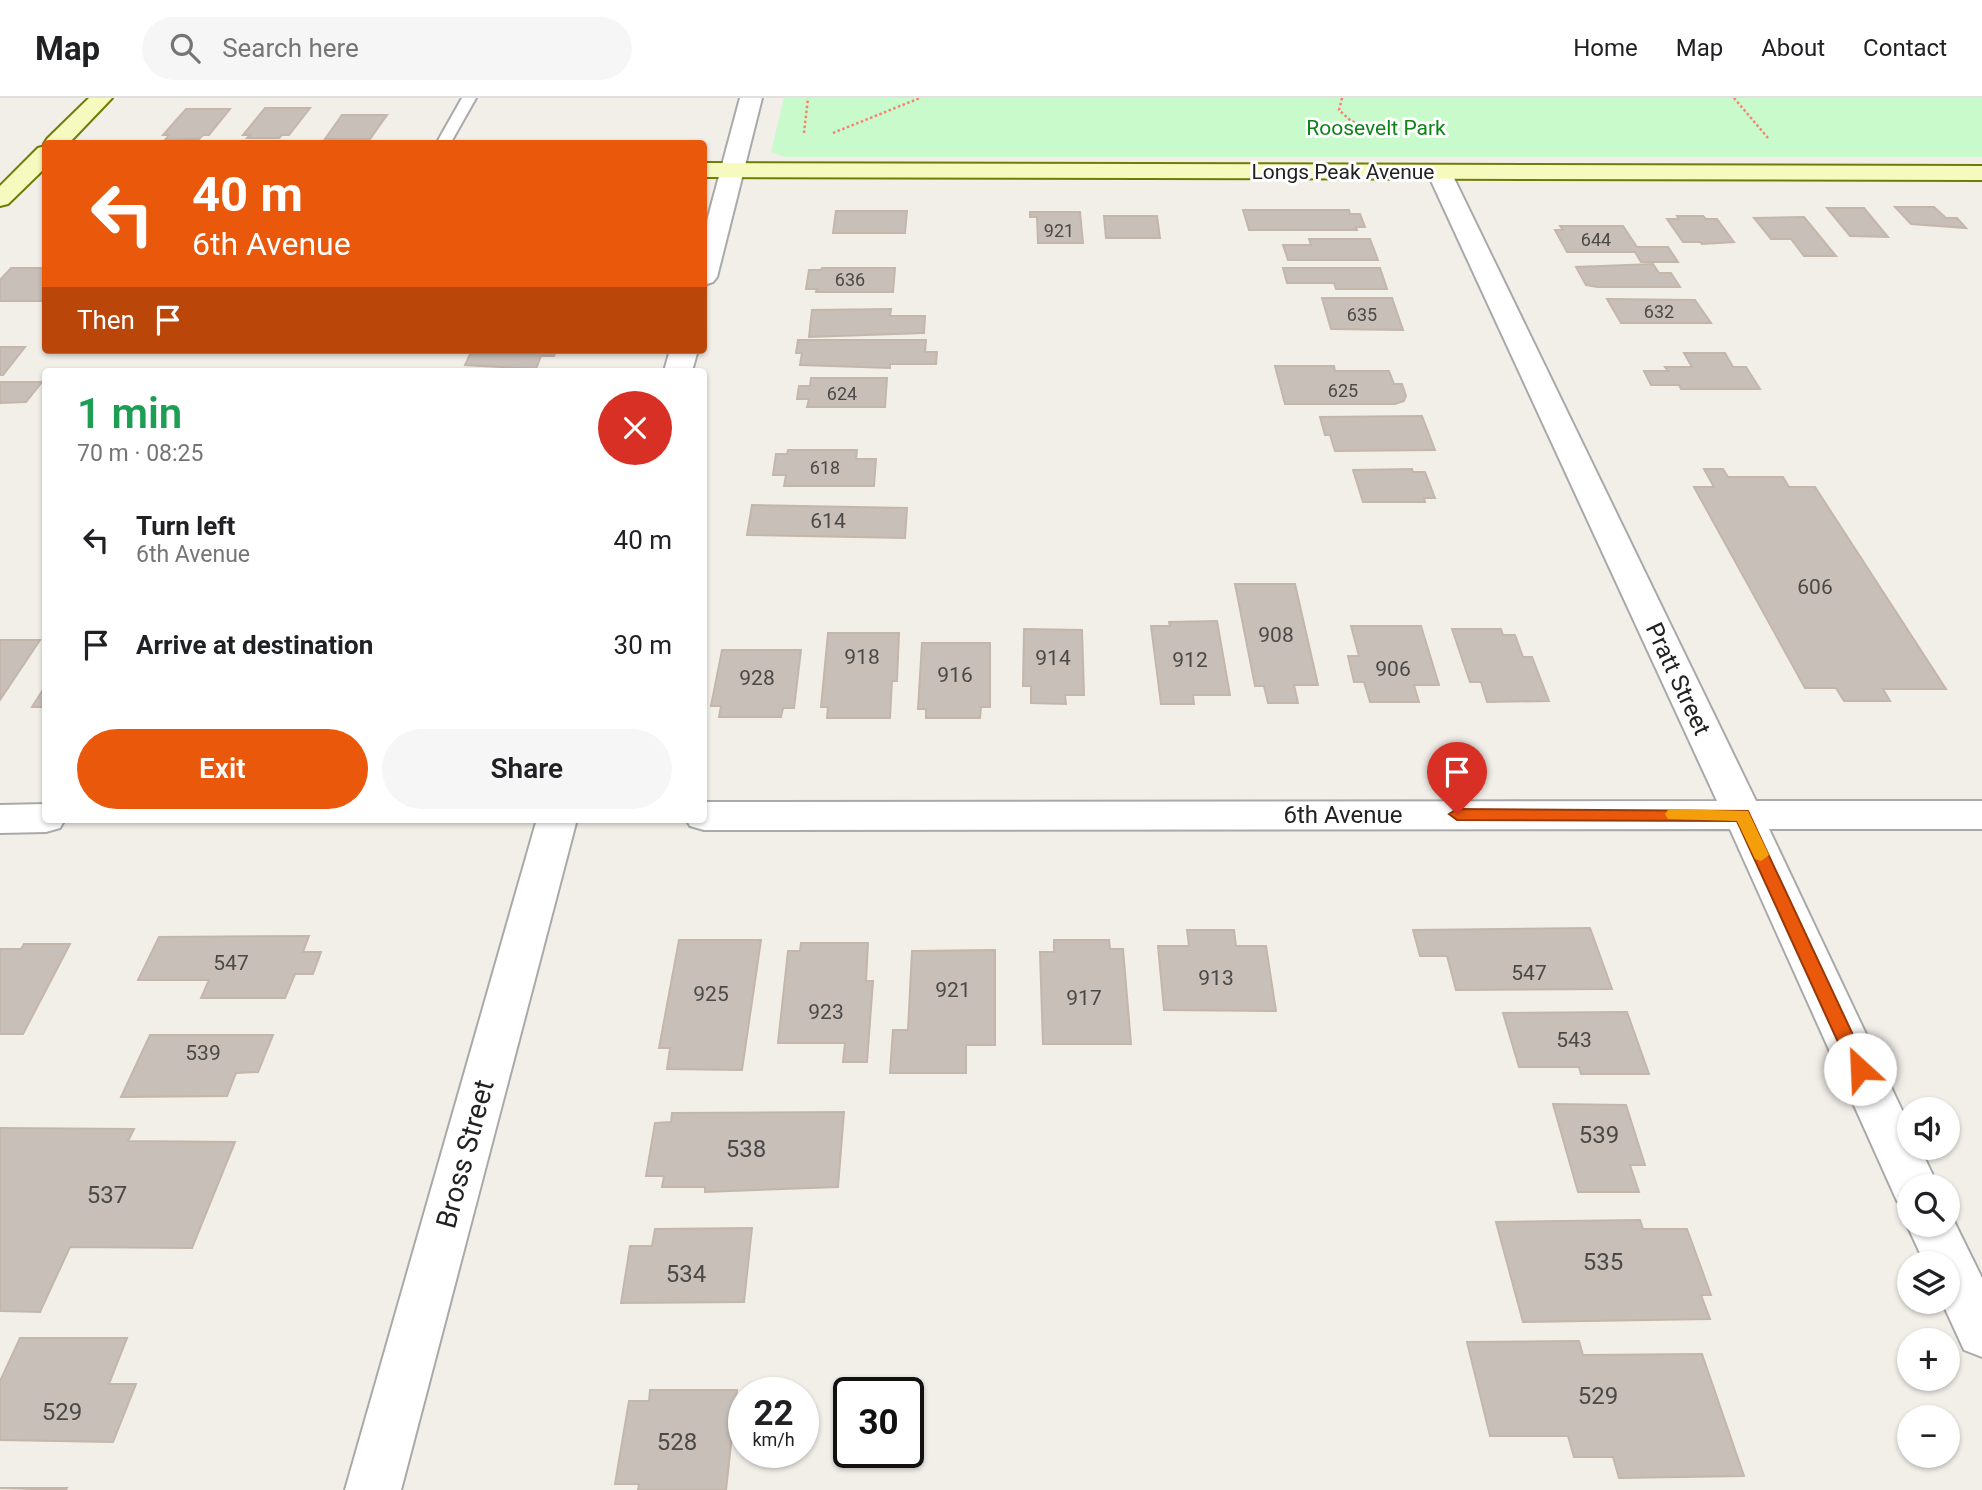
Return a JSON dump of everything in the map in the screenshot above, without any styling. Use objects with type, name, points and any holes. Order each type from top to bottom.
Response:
[{"type":"street","points":[[59,140],[101,98]]},
{"type":"street","points":[[707,266],[751,98]]},
{"type":"street","name":"Longs Peak Avenue","points":[[707,170],[1982,173]]},
{"type":"street","points":[[0,171],[36,171]]},
{"type":"street","points":[[0,199],[36,171]]},
{"type":"street","name":"Pratt Street","points":[[1439,172],[1743,815],[1908,1174]]},
{"type":"street","name":"6th Avenue","points":[[707,816],[1982,815]]},
{"type":"street","points":[[0,818],[42,818]]},
{"type":"street","name":"Bross Street","points":[[373,1490],[556,823]]},
{"type":"street","points":[[1938,1237],[1982,1333]]},
{"type":"lane","points":[[445,140],[469,98]]},
{"type":"path","points":[[804,134],[808,98]]},
{"type":"path","points":[[827,135],[920,98]]},
{"type":"path","points":[[1342,98],[1339,110],[1345,117],[1394,136]]},
{"type":"path","points":[[1734,98],[1764,133]]},
{"type":"green space","name":"Roosevelt Park","points":[[784,98],[1982,98],[1982,157],[785,157],[771,152]]},
{"type":"building","points":[[265,108],[310,108],[289,135],[279,138],[247,138],[250,135],[243,135]]},
{"type":"building","points":[[186,109],[230,109],[209,135],[203,135],[199,139],[165,140],[169,135],[163,135]]},
{"type":"building","points":[[342,115],[387,115],[370,139],[325,139]]},
{"type":"building","points":[[1895,207],[1934,207],[1946,218],[1957,218],[1966,228],[1911,224]]},
{"type":"building","points":[[1827,208],[1864,208],[1888,237],[1850,236]]},
{"type":"building","points":[[1243,210],[1349,210],[1350,214],[1360,214],[1365,227],[1356,227],[1357,230],[1249,230]]},
{"type":"building","points":[[836,211],[907,211],[905,233],[833,233]]},
{"type":"building","points":[[1030,212],[1080,212],[1083,243],[1038,243],[1037,217],[1030,217]]},
{"type":"building","points":[[1104,216],[1157,216],[1160,238],[1106,238]]},
{"type":"building","points":[[1677,216],[1717,219],[1734,242],[1683,242],[1667,219],[1679,219]]},
{"type":"building","points":[[1804,217],[1836,256],[1804,256],[1791,239],[1771,239],[1754,218]]},
{"type":"building","points":[[1560,226],[1623,226],[1637,247],[1668,247],[1678,262],[1641,262],[1635,252],[1567,252],[1555,230],[1563,230]]},
{"type":"building","points":[[1309,239],[1370,239],[1378,260],[1288,260],[1283,245],[1311,245]]},
{"type":"building","points":[[1653,264],[1659,273],[1671,273],[1680,287],[1586,285],[1576,267]]},
{"type":"building","points":[[11,268],[42,268],[42,301],[0,301],[0,280]]},
{"type":"building","points":[[895,268],[893,292],[816,292],[817,289],[806,289],[809,270]]},
{"type":"building","points":[[1283,268],[1380,268],[1387,289],[1336,289],[1334,283],[1287,283]]},
{"type":"building","points":[[1322,298],[1392,298],[1403,330],[1331,329]]},
{"type":"building","points":[[1607,299],[1695,300],[1711,323],[1621,323]]},
{"type":"building","points":[[891,309],[890,316],[925,316],[924,333],[809,337],[812,310]]},
{"type":"building","points":[[798,340],[926,340],[925,352],[937,352],[936,364],[890,364],[890,368],[800,365],[802,353],[796,353]]},
{"type":"building","points":[[0,347],[25,347],[3,375],[0,375]]},
{"type":"building","points":[[1684,353],[1725,353],[1733,367],[1746,367],[1760,389],[1681,389],[1679,385],[1651,385],[1644,371],[1668,371],[1665,367],[1692,367]]},
{"type":"building","points":[[470,354],[555,354],[541,356],[536,368],[465,365]]},
{"type":"building","points":[[1275,366],[1334,366],[1335,371],[1389,371],[1394,384],[1402,384],[1406,396],[1404,401],[1395,404],[1285,404]]},
{"type":"building","points":[[811,378],[887,378],[885,407],[807,407],[809,399],[797,399],[799,386],[810,386]]},
{"type":"building","points":[[0,382],[42,382],[26,402],[0,403]]},
{"type":"building","points":[[1422,416],[1435,450],[1335,451],[1330,435],[1325,435],[1320,417]]},
{"type":"building","points":[[788,450],[857,450],[856,459],[876,459],[874,486],[784,486],[786,475],[773,475],[776,454],[787,454]]},
{"type":"building","points":[[1412,469],[1413,472],[1425,472],[1435,498],[1424,498],[1425,502],[1363,502],[1353,470]]},
{"type":"building","points":[[1704,469],[1723,469],[1728,477],[1783,477],[1789,487],[1815,487],[1946,689],[1883,689],[1890,701],[1844,701],[1836,688],[1805,688],[1694,487],[1714,487]]},
{"type":"building","points":[[752,505],[907,508],[905,538],[747,535]]},
{"type":"building","points":[[1235,584],[1295,584],[1318,685],[1294,685],[1298,703],[1268,703],[1264,686],[1255,686]]},
{"type":"building","points":[[1217,621],[1230,695],[1193,695],[1194,704],[1161,704],[1151,626],[1170,626],[1169,622]]},
{"type":"building","points":[[1351,626],[1421,626],[1439,685],[1414,685],[1419,702],[1370,702],[1364,682],[1354,682],[1348,656],[1359,656]]},
{"type":"building","points":[[1024,629],[1082,630],[1084,695],[1065,695],[1066,704],[1031,703],[1031,686],[1023,686]]},
{"type":"building","points":[[1452,629],[1501,629],[1503,635],[1515,635],[1523,657],[1532,657],[1549,701],[1487,702],[1481,682],[1470,682]]},
{"type":"building","points":[[828,633],[899,633],[897,681],[892,681],[890,718],[827,718],[828,707],[821,707]]},
{"type":"building","points":[[0,640],[40,640],[0,700]]},
{"type":"building","points":[[922,643],[990,643],[990,707],[981,707],[980,718],[926,718],[926,709],[918,709]]},
{"type":"building","points":[[722,650],[801,650],[794,708],[783,708],[781,717],[719,717],[721,706],[711,706]]},
{"type":"building","points":[[42,691],[42,707],[32,707]]},
{"type":"building","points":[[1590,928],[1612,989],[1456,990],[1447,956],[1420,956],[1413,930]]},
{"type":"building","points":[[1187,930],[1234,930],[1236,946],[1266,946],[1276,1011],[1164,1010],[1158,946],[1189,946]]},
{"type":"building","points":[[309,936],[303,952],[321,952],[313,974],[295,974],[285,998],[201,998],[209,980],[138,980],[159,937]]},
{"type":"building","points":[[679,940],[761,940],[742,1070],[667,1069],[670,1048],[659,1048]]},
{"type":"building","points":[[1054,940],[1109,940],[1110,949],[1123,949],[1131,1044],[1043,1044],[1040,952],[1054,952]]},
{"type":"building","points":[[801,943],[868,943],[866,981],[873,981],[867,1062],[843,1062],[845,1043],[778,1043],[788,951],[800,951]]},
{"type":"building","points":[[24,944],[70,944],[23,1034],[0,1034],[0,949],[21,949]]},
{"type":"building","points":[[995,950],[995,1045],[966,1045],[966,1073],[890,1073],[893,1030],[908,1030],[912,951]]},
{"type":"building","points":[[1627,1012],[1649,1074],[1581,1074],[1579,1067],[1519,1067],[1503,1013]]},
{"type":"building","points":[[150,1035],[273,1035],[258,1072],[236,1073],[227,1096],[121,1097]]},
{"type":"building","points":[[1553,1104],[1626,1105],[1645,1165],[1630,1165],[1639,1192],[1578,1192]]},
{"type":"building","points":[[844,1112],[838,1187],[705,1192],[705,1187],[662,1187],[664,1176],[646,1176],[655,1123],[671,1122],[672,1113]]},
{"type":"building","points":[[0,1128],[134,1129],[128,1141],[235,1142],[192,1248],[70,1247],[40,1312],[0,1311]]},
{"type":"building","points":[[1640,1220],[1643,1229],[1687,1229],[1711,1295],[1701,1295],[1710,1319],[1523,1322],[1496,1222]]},
{"type":"building","points":[[752,1228],[744,1302],[621,1303],[630,1246],[652,1246],[655,1229]]},
{"type":"building","points":[[20,1338],[127,1338],[109,1384],[136,1384],[113,1442],[0,1440],[0,1381]]},
{"type":"building","points":[[1579,1341],[1583,1355],[1702,1354],[1744,1476],[1619,1478],[1613,1457],[1574,1457],[1568,1436],[1490,1436],[1467,1342]]},
{"type":"building","points":[[650,1390],[728,1390],[726,1490],[638,1490],[639,1484],[615,1484],[629,1401],[649,1401]]},
{"type":"building","points":[[0,1488],[67,1488],[66,1490]]},
{"type":"slow traffic","points":[[1673,814],[1743,815],[1761,855]]},
{"type":"route","points":[[1457,814],[1743,815],[1860,1069]]}]
